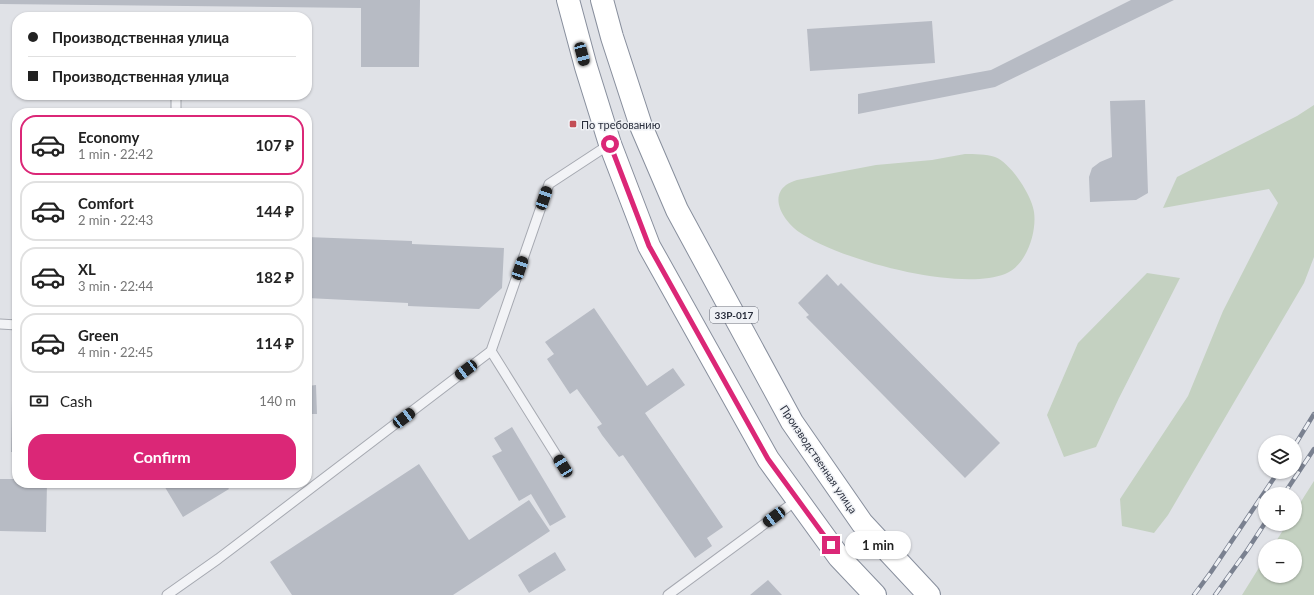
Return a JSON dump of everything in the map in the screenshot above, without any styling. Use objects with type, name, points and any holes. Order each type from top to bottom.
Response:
[{"type":"highway","name":"33Р-017","points":[[568,0],[586,67],[610,144],[649,246],[768,459],[839,557],[875,595]]},
{"type":"highway","name":"Производственная улица","points":[[602,0],[612,37],[641,126],[677,210],[788,415],[862,523],[929,595]]},
{"type":"lane","points":[[312,487],[491,351],[549,184],[610,144]]},
{"type":"lane","points":[[0,324],[12,325]]},
{"type":"lane","points":[[491,351],[563,466]]},
{"type":"lane","points":[[167,595],[218,559],[311,488]]},
{"type":"lane","points":[[668,595],[797,500]]},
{"type":"green space","points":[[1314,105],[1314,257],[1304,283],[1168,515],[1154,533],[1122,526],[1120,499],[1188,396],[1223,311],[1278,203],[1269,189],[1163,208],[1177,177],[1297,116]]},
{"type":"green space","points":[[965,154],[988,155],[1001,160],[1020,181],[1032,205],[1034,212],[1034,229],[1032,239],[1019,264],[1005,274],[985,279],[959,279],[930,276],[870,262],[817,243],[799,232],[784,217],[779,204],[781,191],[786,185],[797,180],[876,165],[932,160]]},
{"type":"green space","points":[[1147,273],[1180,278],[1119,398],[1096,447],[1064,457],[1047,415],[1078,343]]},
{"type":"green space","points":[[1314,481],[1314,595],[1242,595],[1258,569],[1258,583],[1302,583],[1302,539],[1277,539],[1283,531],[1302,531],[1302,500]]},
{"type":"building","points":[[0,0],[420,0],[419,67],[361,67],[361,8],[0,4]]},
{"type":"building","points":[[1131,0],[1174,0],[995,87],[858,114],[858,94],[991,70]]},
{"type":"building","points":[[932,21],[935,63],[810,71],[807,29]]},
{"type":"building","points":[[1145,100],[1148,193],[1136,200],[1090,202],[1089,177],[1092,168],[1100,162],[1112,157],[1110,101]]},
{"type":"building","points":[[312,237],[412,241],[412,244],[504,248],[502,288],[479,309],[408,306],[408,303],[312,298]]},
{"type":"building","points":[[827,274],[838,286],[841,283],[1000,443],[965,478],[806,317],[809,315],[798,303]]},
{"type":"building","points":[[594,308],[647,386],[673,368],[685,385],[645,413],[723,527],[707,538],[712,546],[695,558],[623,455],[619,457],[602,435],[597,427],[602,424],[577,389],[570,394],[547,359],[554,354],[545,342]]},
{"type":"building","points":[[312,385],[316,385],[317,414],[312,414]]},
{"type":"building","points":[[12,400],[12,452],[11,452]]},
{"type":"building","points":[[512,427],[566,517],[550,526],[531,494],[519,501],[492,456],[502,451],[494,438]]},
{"type":"building","points":[[419,464],[469,540],[529,500],[550,531],[453,595],[292,595],[270,562]]},
{"type":"building","points":[[0,479],[12,479],[12,488],[47,488],[46,532],[0,531]]},
{"type":"building","points":[[165,488],[229,489],[183,517]]},
{"type":"building","points":[[555,552],[566,570],[529,593],[518,575]]},
{"type":"building","points":[[768,580],[782,595],[750,595]]},
{"type":"railway","points":[[1301,435],[1314,414]]},
{"type":"railway","points":[[1289,487],[1314,449]]},
{"type":"railway","points":[[1194,595],[1273,479]]},
{"type":"railway","points":[[1215,595],[1260,531]]},
{"type":"place","name":"По требованию","points":[[573,124]]},
{"type":"route","points":[[610,144],[649,246],[768,459],[831,545]]}]
